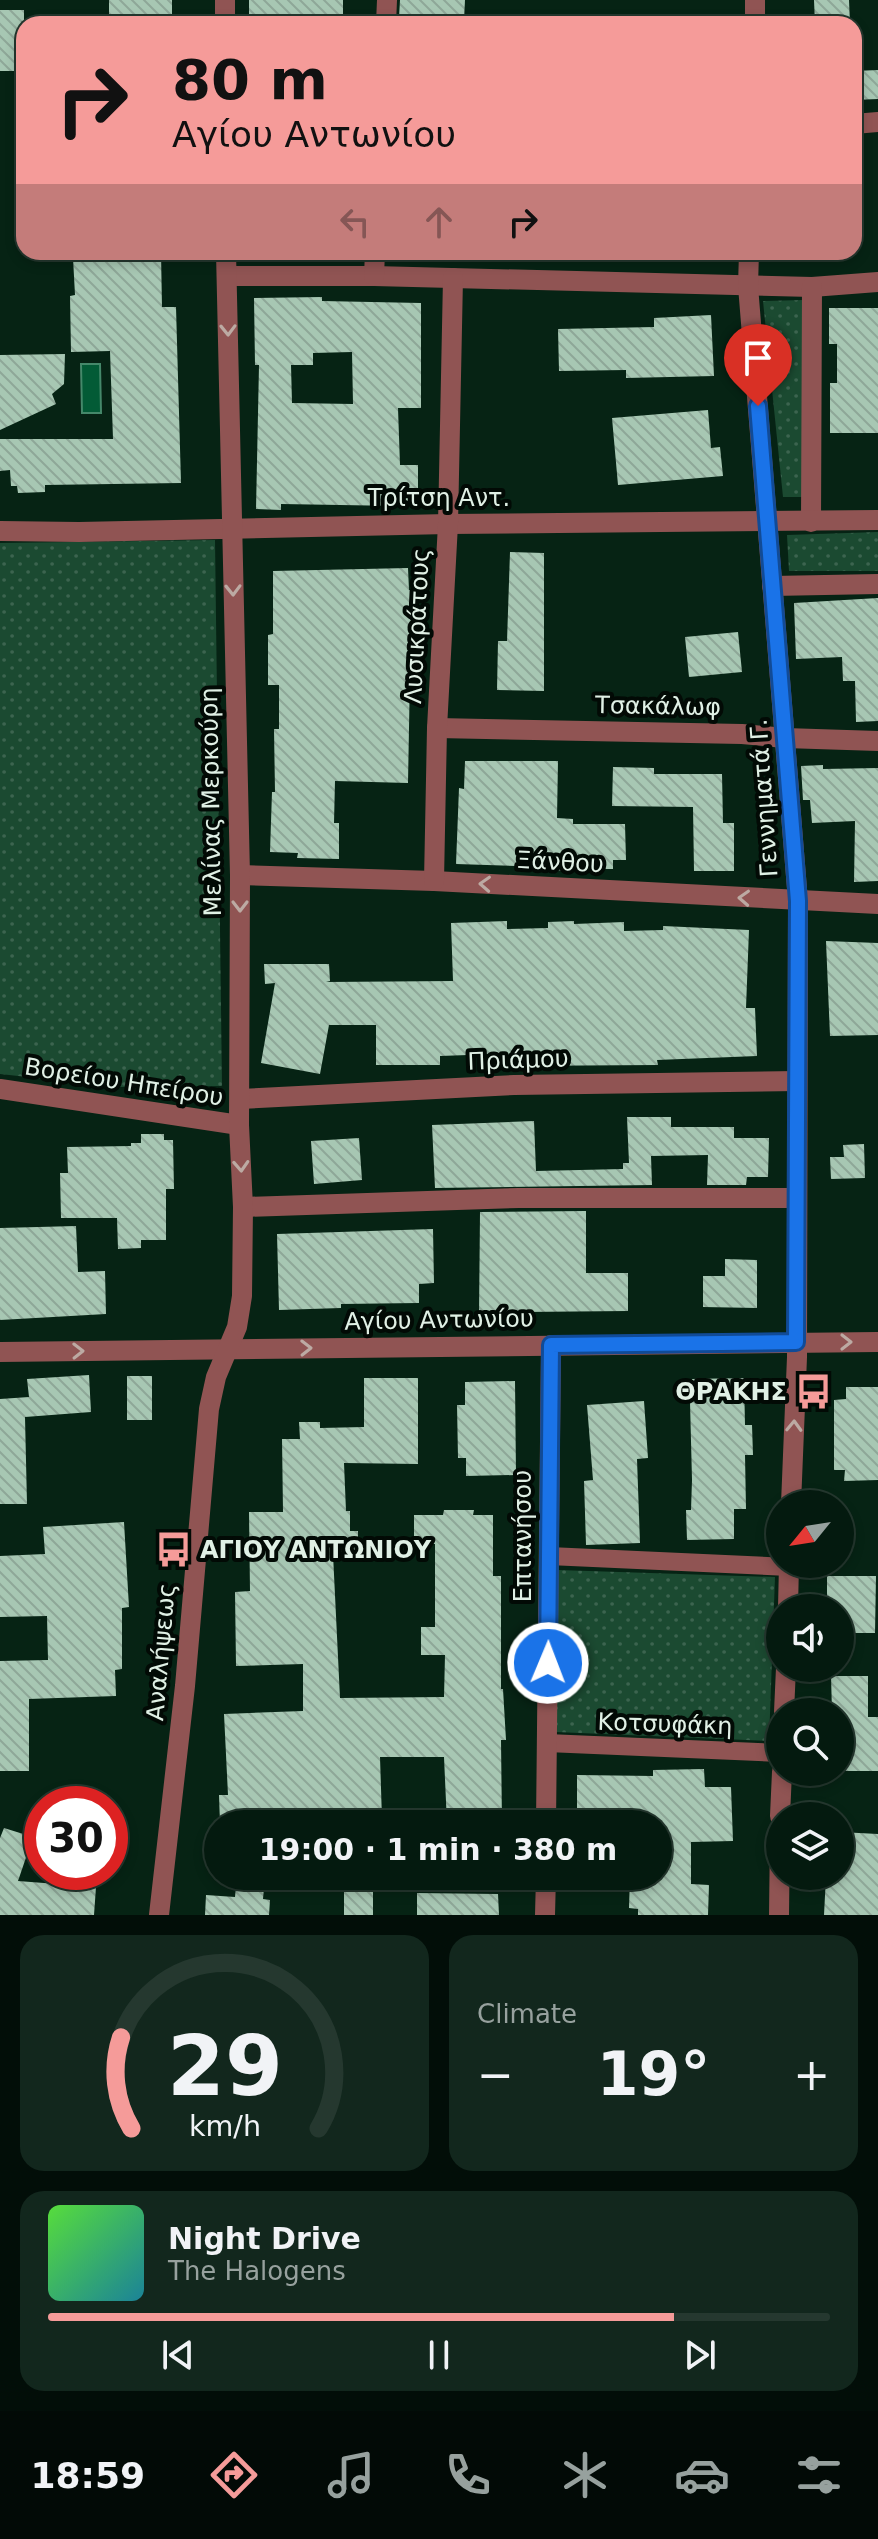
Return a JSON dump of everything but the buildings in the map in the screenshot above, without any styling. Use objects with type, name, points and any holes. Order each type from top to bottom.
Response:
[{"type":"street","name":"Μελίνας Μερκούρη","points":[[226,260],[240,875],[239,1125],[243,1207],[241,1311],[228,1349]]},
{"type":"street","points":[[374,276],[375,260]]},
{"type":"street","name":"Γεννηματά Γ.","points":[[749,260],[748,286],[798,901],[796,1342],[791,1490]]},
{"type":"street","points":[[227,276],[374,276],[812,287],[878,282]]},
{"type":"street","name":"Λυσικράτους","points":[[434,881],[437,728],[448,524],[453,278]]},
{"type":"street","points":[[811,522],[812,287]]},
{"type":"street","name":"Τρίτση Αντ.","points":[[0,531],[878,520]]},
{"type":"street","points":[[772,586],[878,584]]},
{"type":"street","name":"Τσακάλωφ","points":[[437,728],[742,734],[878,741]]},
{"type":"street","name":"Ξάνθου","points":[[240,875],[434,881],[878,904]]},
{"type":"street","name":"Πριάμου","points":[[240,1099],[514,1085],[797,1081]]},
{"type":"street","name":"Βορείου Ηπείρου","points":[[0,1089],[239,1125]]},
{"type":"street","points":[[243,1207],[519,1198],[797,1198]]},
{"type":"street","name":"Αγίου Αντωνίου","points":[[0,1352],[878,1342]]},
{"type":"street","name":"Επτανήσου","points":[[546,1810],[551,1345]]},
{"type":"street","name":"Αναλήψεως","points":[[159,1915],[185,1686],[209,1409],[213,1387],[228,1349]]},
{"type":"street","points":[[549,1556],[766,1564]]},
{"type":"street","name":"Κοτσυφάκη","points":[[547,1743],[766,1752]]},
{"type":"street","points":[[545,1915],[546,1890]]},
{"type":"street","points":[[779,1890],[779,1915]]},
{"type":"shaded area","points":[[803,300],[803,497],[783,497],[763,301]]},
{"type":"shaded area","points":[[81,364],[100,364],[101,413],[82,413]]},
{"type":"shaded area","points":[[878,532],[878,571],[789,571],[787,535]]},
{"type":"shaded area","points":[[215,540],[222,1086],[119,1087],[0,1074],[0,543]]},
{"type":"shaded area","points":[[558,1570],[775,1578],[774,1594],[766,1594],[766,1682],[771,1682],[771,1698],[766,1698],[766,1741],[556,1732]]},
{"type":"place","name":"ΘΡΑΚΗΣ","points":[[813,1392]]},
{"type":"place","name":"ΑΓΙΟΥ ΑΝΤΩΝΙΟΥ","points":[[174,1550]]},
{"type":"route","points":[[548,1663],[551,1345],[796,1342],[798,901],[758,406]]}]
